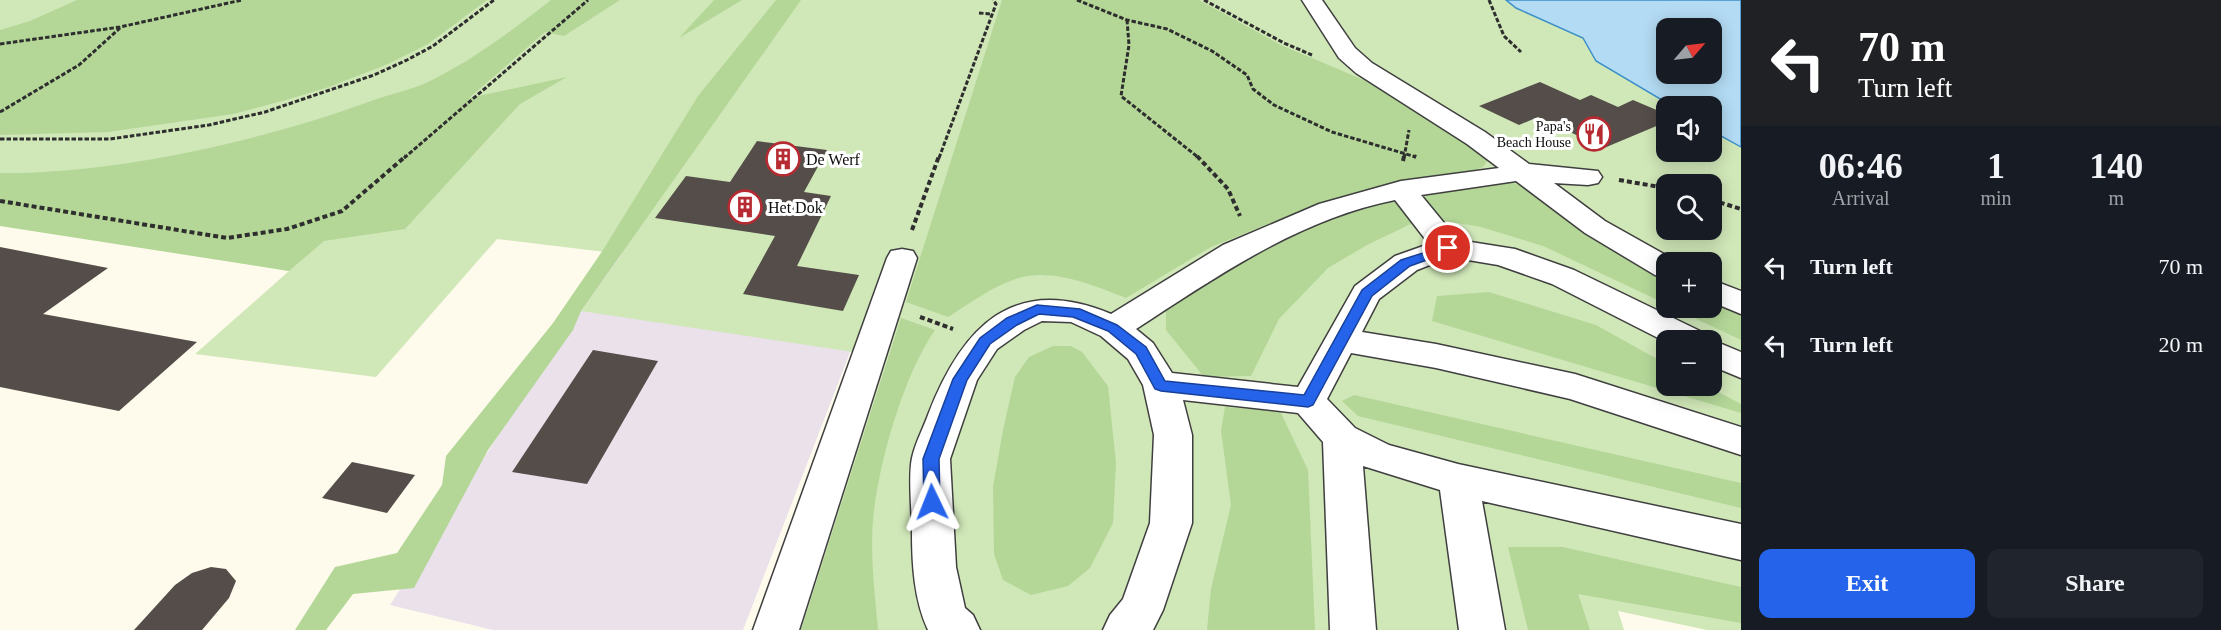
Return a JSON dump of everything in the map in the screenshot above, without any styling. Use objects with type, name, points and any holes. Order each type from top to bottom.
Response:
[{"type":"street","points":[[1312,0],[1347,53],[1364,68],[1476,138],[1595,227],[1656,262]]},
{"type":"street","points":[[1113,328],[1234,252],[1329,210],[1401,189],[1448,181],[1482,179],[1521,172],[1588,177]]},
{"type":"street","points":[[1401,189],[1448,248]]},
{"type":"street","points":[[776,630],[906,247]]},
{"type":"street","points":[[1308,401],[1366,293],[1406,263],[1448,248],[1504,256],[1563,277],[1670,330]]},
{"type":"street","points":[[1722,294],[1741,303]]},
{"type":"street","points":[[943,626],[934,567],[931,459],[960,379],[985,341],[1012,321],[1037,310],[1076,312],[1113,328],[1141,351],[1161,386],[1173,435],[1171,523],[1141,610],[1126,630]]},
{"type":"street","points":[[1342,340],[1436,356],[1575,387],[1741,441]]},
{"type":"street","points":[[1722,357],[1741,366]]},
{"type":"street","points":[[1161,386],[1308,401],[1342,438],[1377,456],[1458,480],[1741,542]]},
{"type":"street","points":[[1342,438],[1353,630]]},
{"type":"street","points":[[1458,480],[1482,630]]},
{"type":"path","points":[[0,44],[120,27],[242,0]]},
{"type":"path","points":[[0,139],[110,139],[208,125],[265,112],[341,87],[407,60],[433,46],[494,0]]},
{"type":"path","points":[[0,201],[227,238],[287,229],[342,211],[588,0]]},
{"type":"path","points":[[906,247],[996,4],[993,0]]},
{"type":"path","points":[[1077,0],[1127,20],[1167,29],[1212,51],[1246,75],[1253,90],[1284,109],[1332,132],[1482,179]]},
{"type":"path","points":[[1204,0],[1312,56]]},
{"type":"path","points":[[1489,0],[1510,47],[1521,52]]},
{"type":"path","points":[[979,13],[992,15]]},
{"type":"path","points":[[1127,20],[1129,45],[1121,96],[1160,129],[1196,155],[1228,189],[1239,215],[1261,240]]},
{"type":"path","points":[[0,112],[83,63],[101,49],[120,27]]},
{"type":"path","points":[[1401,189],[1404,153],[1417,100]]},
{"type":"path","points":[[1588,177],[1656,187]]},
{"type":"path","points":[[1722,203],[1741,209]]},
{"type":"path","points":[[885,309],[919,316],[985,341]]},
{"type":"shaded area","points":[[629,230],[879,277],[743,630],[493,630],[390,605]]},
{"type":"green space","points":[[0,0],[1741,0],[1741,630],[1707,630],[1618,611],[1624,630],[757,630],[853,352],[581,311],[622,254],[497,239],[376,377],[195,354],[289,271],[0,224]]},
{"type":"green space","points":[[77,0],[487,0],[428,44],[388,64],[329,87],[286,100],[233,114],[108,132],[0,135],[0,30],[30,21]]},
{"type":"green space","points":[[551,0],[620,0],[564,36],[545,32],[469,98],[567,77],[520,104],[405,229],[324,241],[289,271],[0,226],[0,173],[92,168],[141,161],[238,141],[331,115],[412,88],[450,71],[509,32]]},
{"type":"green space","points":[[714,0],[742,0],[679,38]]},
{"type":"green space","points":[[776,0],[801,0],[581,311],[573,330],[488,450],[414,588],[353,594],[326,630],[295,630],[335,567],[397,553],[442,485],[446,456],[553,323],[603,250],[698,96]]},
{"type":"green space","points":[[1002,0],[1199,0],[1281,45],[1397,94],[1491,156],[1483,167],[1470,172],[1380,186],[1321,203],[1211,247],[1126,298],[1070,279],[1056,276],[1027,276],[996,287],[948,317],[906,302]]},
{"type":"green space","points":[[1510,182],[1523,186],[1625,253],[1656,270],[1656,299],[1543,246],[1481,227],[1440,220],[1412,193]]},
{"type":"green space","points":[[1395,197],[1415,222],[1367,245],[1328,268],[1279,319],[1251,376],[1204,377],[1166,330],[1166,309],[1219,273],[1305,230]]},
{"type":"green space","points":[[1489,292],[1596,325],[1656,358],[1656,388],[1432,321],[1437,296]]},
{"type":"green space","points":[[1722,301],[1741,310],[1741,340],[1694,318],[1722,318]]},
{"type":"green space","points":[[901,318],[935,330],[923,349],[903,396],[880,474],[872,534],[878,630],[801,630]]},
{"type":"green space","points":[[1053,346],[1071,346],[1082,352],[1108,386],[1116,463],[1113,523],[1090,568],[1068,586],[1031,595],[1003,580],[994,554],[993,487],[1015,377],[1029,357]]},
{"type":"green space","points":[[1722,394],[1741,404],[1741,413],[1684,396],[1722,396]]},
{"type":"green space","points":[[1354,395],[1741,483],[1741,508],[1358,416],[1342,401]]},
{"type":"green space","points":[[1225,407],[1280,411],[1308,470],[1315,630],[1207,630],[1211,589],[1231,505],[1221,431]]},
{"type":"green space","points":[[1508,547],[1563,547],[1741,587],[1741,623],[1578,594],[1590,630],[1528,630]]},
{"type":"water","points":[[1506,0],[1741,0],[1741,147],[1722,137],[1722,96],[1656,97],[1596,61],[1583,38],[1516,8]]},
{"type":"building","points":[[1540,82],[1580,100],[1591,95],[1618,107],[1633,100],[1656,110],[1656,126],[1604,148],[1538,117],[1519,125],[1479,106]]},
{"type":"building","points":[[757,141],[827,150],[804,192],[831,196],[797,266],[859,275],[843,311],[743,294],[775,236],[655,218],[686,176],[730,182]]},
{"type":"building","points":[[0,247],[108,268],[43,314],[197,342],[119,411],[0,387]]},
{"type":"building","points":[[593,350],[658,361],[587,484],[512,472]]},
{"type":"building","points":[[352,462],[415,475],[387,513],[322,498]]},
{"type":"building","points":[[211,567],[226,569],[236,581],[229,598],[202,630],[134,630],[175,585],[192,573]]},
{"type":"place","name":"Papa's Beach House","points":[[1594,134]]},
{"type":"place","name":"De Werf","points":[[783,159]]},
{"type":"place","name":"Het Dok","points":[[745,207]]},
{"type":"route","points":[[932,502],[931,459],[960,379],[985,341],[1012,321],[1037,310],[1076,312],[1113,328],[1141,351],[1161,386],[1308,401],[1366,293],[1406,263],[1448,248]]}]
